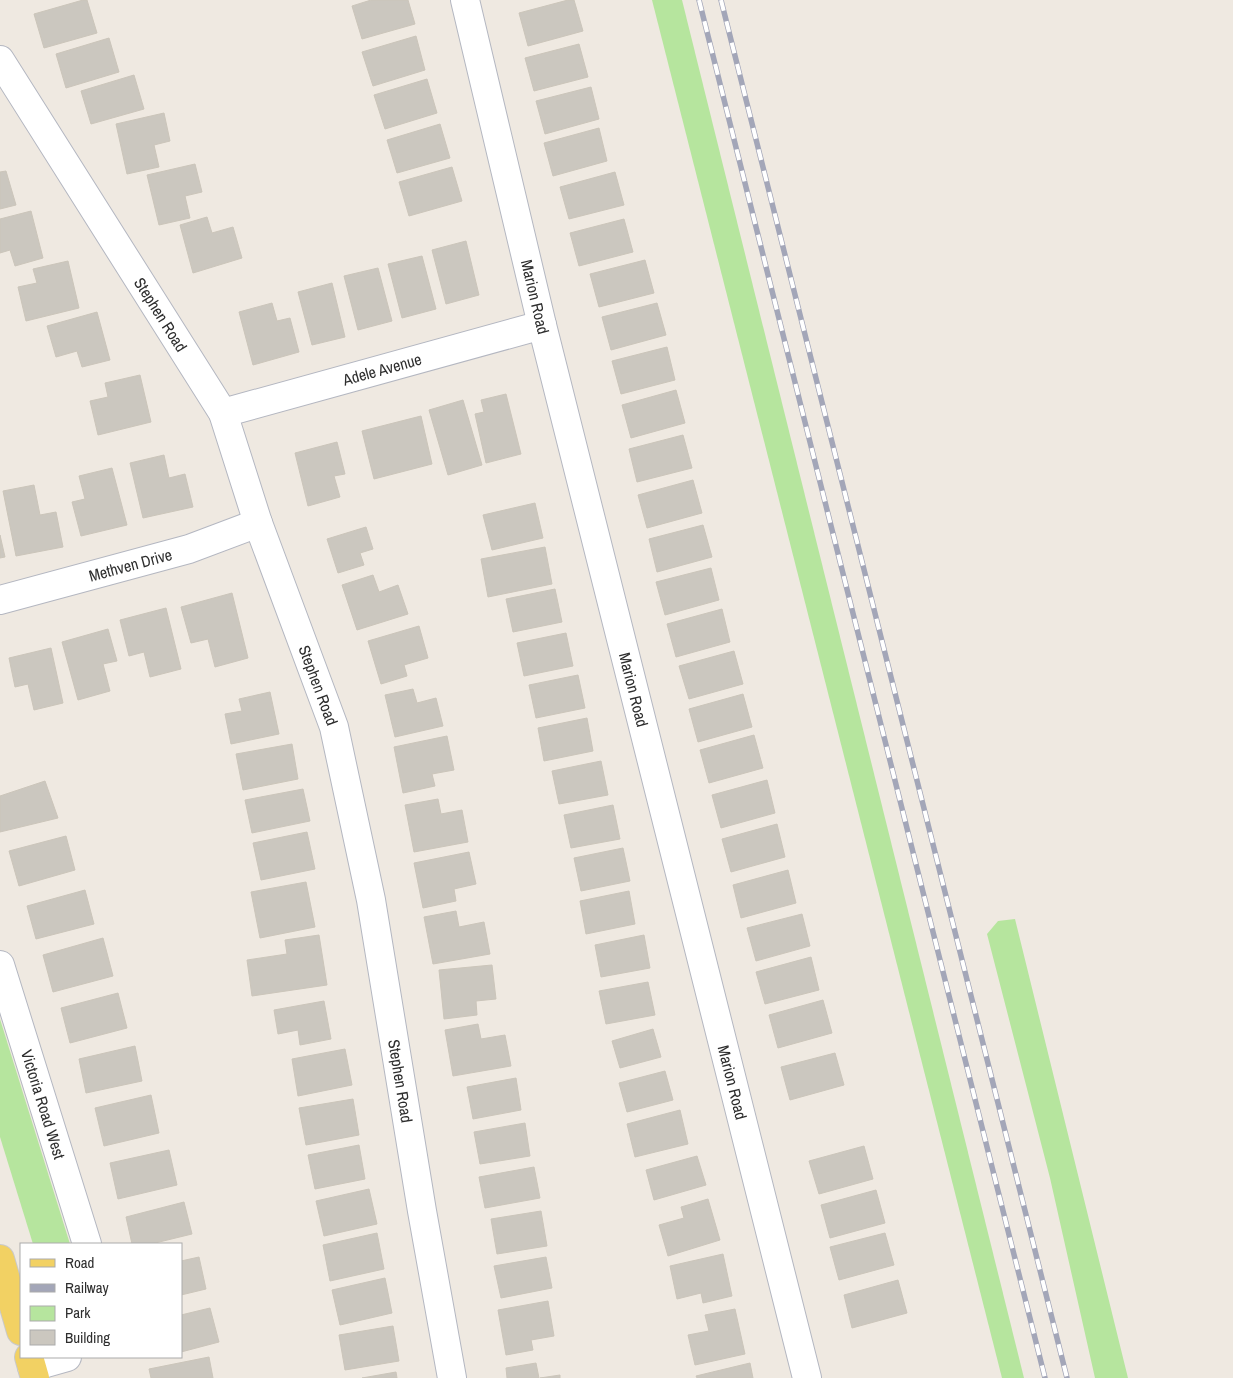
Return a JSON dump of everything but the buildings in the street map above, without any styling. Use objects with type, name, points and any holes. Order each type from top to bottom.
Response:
[{"type":"main road","points":[[1,1266],[20,1327]]},
{"type":"street","name":"Marion Road","points":[[466,0],[542,325],[807,1378]]},
{"type":"street","name":"Stephen Road","points":[[0,60],[223,413],[258,523],[334,727],[371,900],[422,1211],[452,1378]]},
{"type":"street","name":"Adele Avenue","points":[[223,413],[542,325]]},
{"type":"street","name":"Methven Drive","points":[[0,600],[189,548],[258,523]]},
{"type":"street","name":"Victoria Road West","points":[[0,965],[87,1243]]},
{"type":"street","points":[[32,1367],[64,1358]]},
{"type":"green space","points":[[652,0],[682,0],[1024,1378],[1002,1378]]},
{"type":"green space","points":[[1015,919],[1128,1378],[1095,1378],[1050,1178],[987,934],[998,921]]},
{"type":"green space","points":[[0,1019],[70,1243],[33,1243],[0,1137]]},
{"type":"railway","points":[[699,0],[1045,1378]]},
{"type":"railway","points":[[721,0],[1067,1378]]}]
